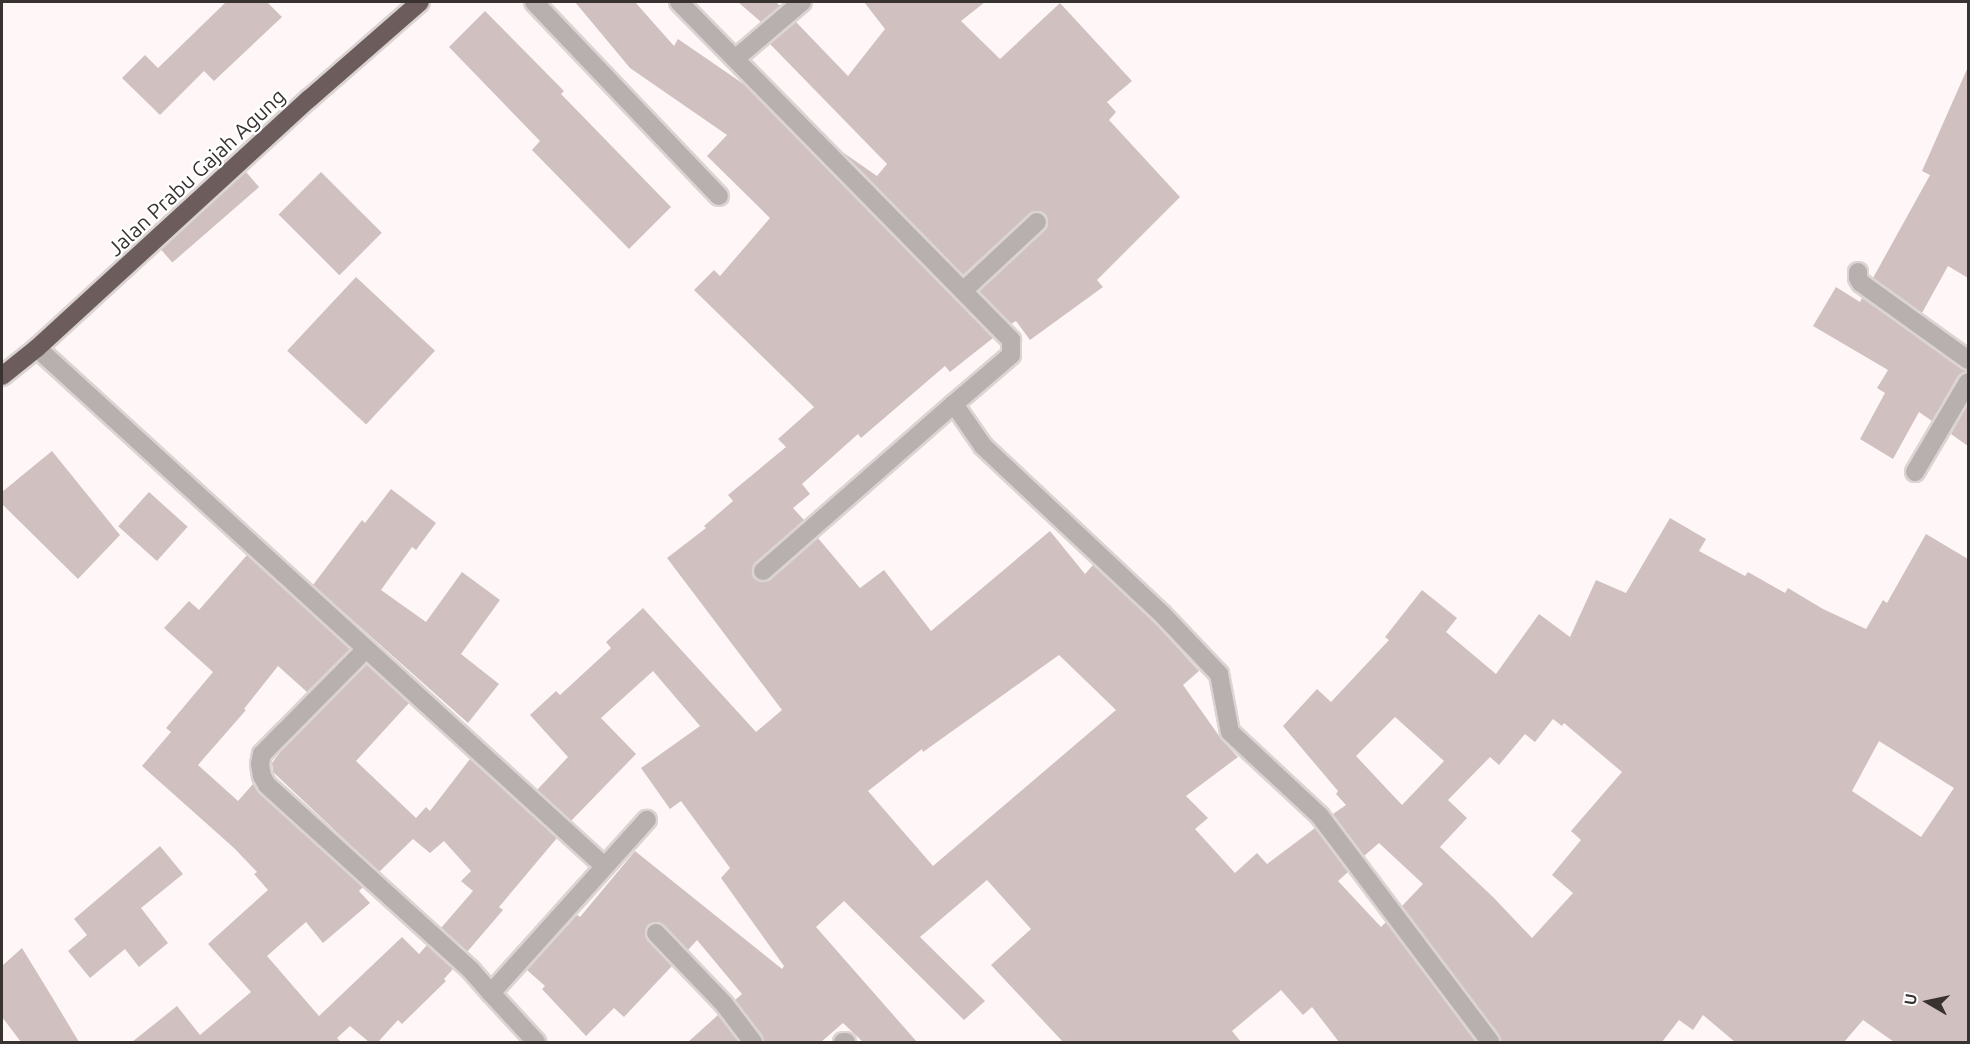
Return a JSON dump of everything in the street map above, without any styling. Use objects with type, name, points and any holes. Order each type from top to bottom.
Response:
[{"type":"highway","name":"Jalan Prabu Gajah Agung","points":[[2,376],[37,348],[309,99],[420,2]]},
{"type":"street","points":[[534,2],[719,196]]},
{"type":"street","points":[[678,2],[1011,340],[1013,350],[1005,361],[763,571]]},
{"type":"street","points":[[735,59],[802,2]]},
{"type":"street","points":[[963,291],[1037,222]]},
{"type":"street","points":[[1858,272],[1861,283],[1968,360]]},
{"type":"street","points":[[37,348],[604,866]]},
{"type":"street","points":[[1915,472],[1968,382]]},
{"type":"street","points":[[954,404],[983,446],[1162,614],[1219,674],[1230,732],[1320,816],[1490,1042]]},
{"type":"street","points":[[366,649],[262,754],[260,764],[262,776],[267,785],[470,969],[536,1042]]},
{"type":"street","points":[[491,993],[648,820]]},
{"type":"street","points":[[656,933],[724,1004],[753,1042]]},
{"type":"building","points":[[226,2],[267,2],[282,17],[214,81],[204,71],[160,115],[122,78],[145,55],[158,68]]},
{"type":"building","points":[[575,2],[635,2],[674,46],[678,39],[745,85],[993,338],[950,372],[945,366],[861,438],[858,434],[802,484],[810,494],[793,508],[804,520],[755,563],[752,573],[754,578],[760,582],[770,580],[818,538],[860,588],[884,570],[931,631],[1050,531],[1085,574],[1093,565],[1154,622],[1199,671],[1183,685],[1222,740],[1238,757],[1186,796],[1208,818],[1195,829],[1235,873],[1257,853],[1267,864],[1315,828],[1348,872],[1338,881],[1381,927],[1386,922],[1476,1042],[1339,1042],[1312,1007],[1303,1015],[1281,990],[1232,1031],[1241,1042],[1063,1042],[991,965],[1031,929],[987,880],[920,937],[985,1001],[964,1020],[844,901],[816,927],[917,1042],[863,1042],[843,1023],[821,1042],[764,1042],[762,1035],[735,1000],[742,994],[697,940],[688,950],[659,922],[648,925],[645,936],[672,966],[624,1017],[614,1008],[586,1036],[542,989],[545,986],[527,970],[577,915],[580,917],[635,851],[782,969],[784,966],[721,878],[730,868],[681,801],[670,809],[641,768],[700,726],[653,671],[601,718],[636,754],[571,821],[537,790],[568,757],[530,715],[556,691],[560,695],[611,648],[606,642],[643,608],[756,732],[782,710],[667,558],[706,528],[704,526],[733,501],[728,495],[786,447],[778,439],[814,407],[694,290],[714,270],[720,276],[770,218],[707,156],[727,135],[630,68]],"holes":[[[1059,655],[1116,710],[933,866],[868,791],[922,749],[923,752]]]},
{"type":"building","points":[[738,2],[776,2],[780,6],[761,22]]},
{"type":"building","points":[[864,2],[985,2],[961,21],[1000,59],[1060,3],[1132,81],[1107,102],[1116,112],[1109,120],[1180,197],[1097,280],[1103,287],[1030,340],[1016,321],[1011,324],[979,291],[1045,230],[1048,225],[1046,215],[1040,211],[1029,214],[963,275],[841,151],[877,176],[887,164],[770,44],[796,22],[848,76],[885,29]]},
{"type":"building","points":[[485,11],[564,91],[561,94],[671,207],[629,249],[532,150],[540,141],[449,47]]},
{"type":"building","points":[[1968,67],[1968,278],[1948,266],[1922,313],[1873,278],[1930,175],[1922,171]]},
{"type":"building","points":[[246,172],[259,187],[172,263],[159,247]]},
{"type":"building","points":[[321,172],[382,233],[339,275],[279,214]]},
{"type":"building","points":[[356,277],[435,351],[366,425],[287,351]]},
{"type":"building","points":[[1836,287],[1860,302],[1862,298],[1967,371],[1958,376],[1932,421],[1919,412],[1893,459],[1860,439],[1885,393],[1877,388],[1888,370],[1813,326]]},
{"type":"building","points":[[1968,403],[1968,446],[1951,434]]},
{"type":"building","points":[[52,451],[120,535],[78,579],[2,504],[2,492]]},
{"type":"building","points":[[391,489],[436,523],[416,550],[412,547],[381,590],[426,622],[462,572],[500,600],[461,654],[499,684],[468,723],[313,585],[362,520],[365,523]]},
{"type":"building","points":[[149,492],[188,527],[157,561],[118,526]]},
{"type":"building","points":[[1670,518],[1706,539],[1699,551],[1745,576],[1748,572],[1785,593],[1788,588],[1823,609],[1866,629],[1883,600],[1887,603],[1926,534],[1968,559],[1968,1042],[1894,1042],[1863,1020],[1844,1042],[1735,1042],[1703,1015],[1693,1030],[1679,1020],[1662,1042],[1501,1042],[1499,1035],[1402,906],[1423,884],[1379,843],[1364,856],[1333,814],[1346,805],[1336,794],[1338,791],[1283,726],[1317,689],[1331,702],[1389,640],[1385,637],[1422,590],[1457,618],[1446,632],[1496,674],[1539,614],[1570,637],[1596,580],[1626,593]],"holes":[[[1395,717],[1444,761],[1402,805],[1356,756]],[[1553,719],[1562,726],[1564,723],[1622,772],[1571,831],[1581,840],[1552,875],[1573,893],[1532,938],[1440,847],[1467,818],[1448,800],[1490,757],[1499,765],[1525,734],[1535,742]],[[1879,741],[1954,788],[1921,837],[1852,791]]]},
{"type":"building","points":[[247,555],[350,649],[307,692],[278,666],[244,709],[246,710],[198,765],[238,801],[253,784],[259,793],[363,887],[359,891],[370,903],[323,943],[306,922],[267,956],[319,1016],[402,937],[419,954],[427,945],[453,969],[444,979],[446,981],[402,1024],[398,1020],[378,1042],[369,1042],[350,1026],[337,1038],[341,1042],[132,1042],[177,1006],[200,1035],[251,992],[208,944],[268,890],[254,874],[257,872],[234,848],[142,766],[171,732],[166,728],[213,672],[164,628],[189,601],[199,610]]},
{"type":"building","points":[[367,664],[409,703],[356,761],[416,818],[426,807],[430,811],[470,759],[557,838],[499,907],[503,910],[467,952],[441,928],[473,891],[461,881],[471,871],[444,841],[430,853],[413,839],[379,872],[273,772],[272,763],[281,751]]},
{"type":"building","points":[[160,846],[183,874],[141,908],[168,943],[139,967],[125,949],[90,978],[68,951],[87,935],[74,919]]},
{"type":"building","points":[[22,948],[79,1042],[21,1042],[2,1017],[2,966]]},
{"type":"building","points":[[718,1015],[739,1042],[688,1042]]}]
